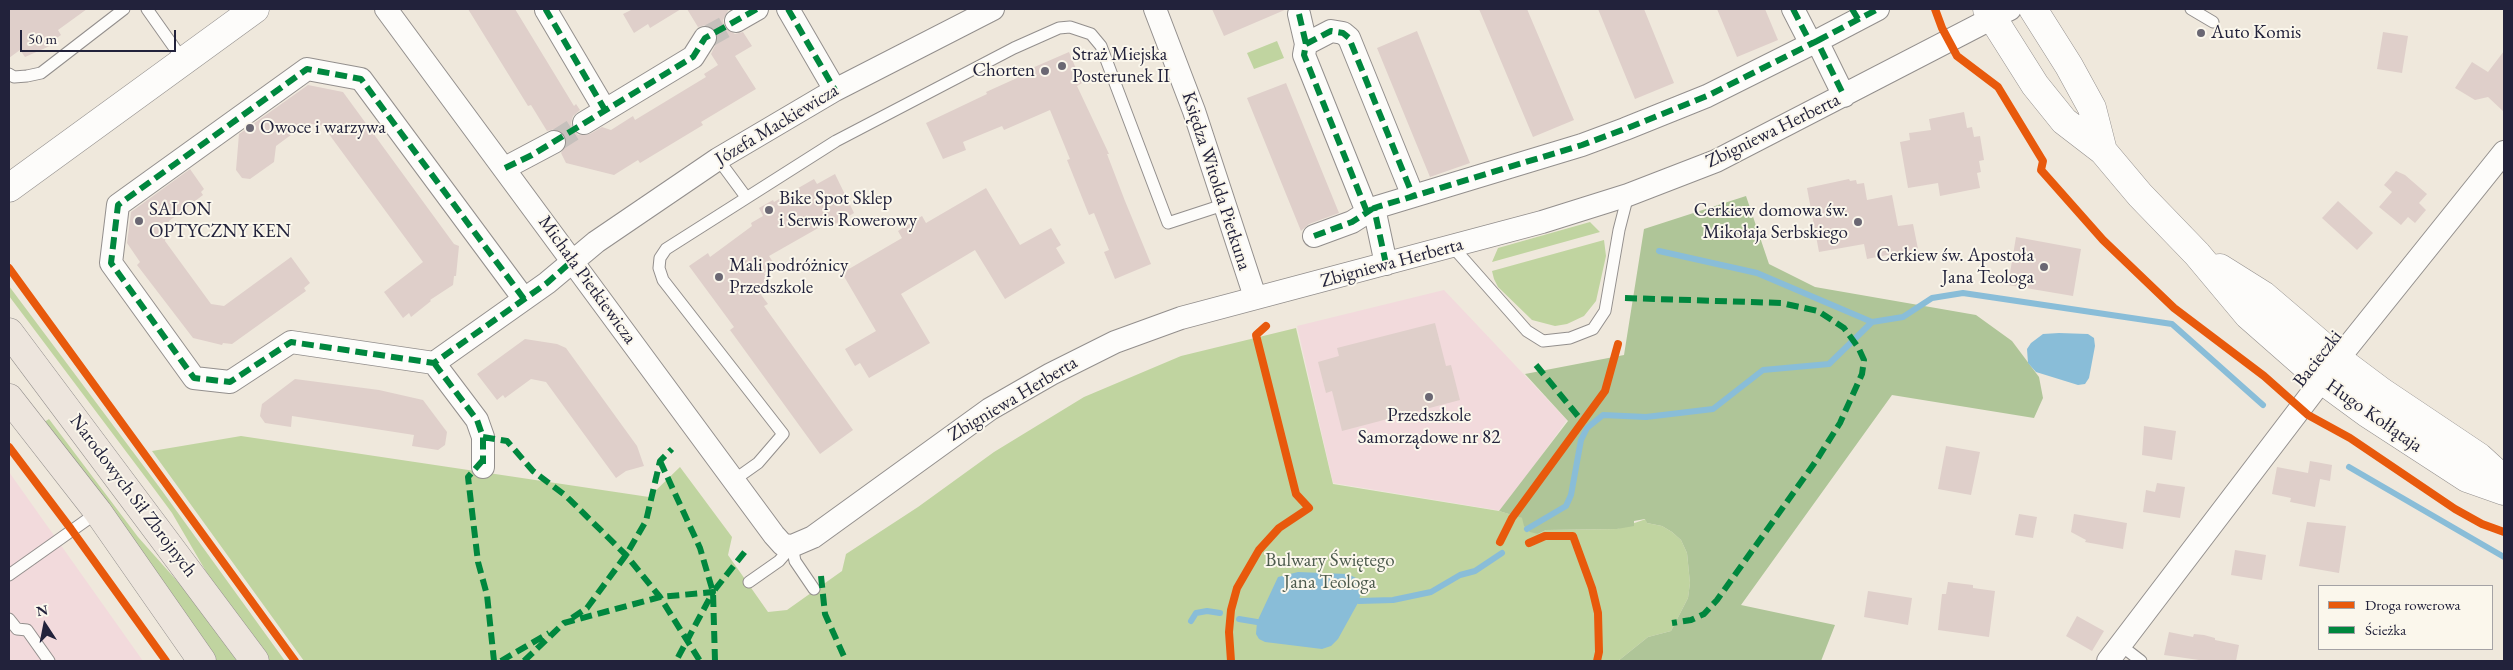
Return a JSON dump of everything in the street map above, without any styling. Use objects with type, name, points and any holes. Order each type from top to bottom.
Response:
[{"type":"main road","name":"Narodowych Sił Zbrojnych","points":[[9,332],[255,661]]},
{"type":"main road","points":[[11,402],[48,382]]},
{"type":"main road","name":"Narodowych Sił Zbrojnych","points":[[11,402],[98,512],[202,661]]},
{"type":"street","points":[[9,188],[255,9]]},
{"type":"street","name":"Michała Pietkiewicza","points":[[386,9],[778,541],[792,546]]},
{"type":"street","points":[[548,9],[546,10],[605,110]]},
{"type":"street","points":[[736,21],[757,9]]},
{"type":"street","points":[[788,9],[835,90]]},
{"type":"street","name":"Józefa Mackiewicza","points":[[434,363],[524,299],[572,261],[718,159],[835,90],[993,9]]},
{"type":"street","name":"Księdza Witolda Pietkuna","points":[[1155,9],[1191,103],[1226,204],[1255,297]]},
{"type":"street","points":[[1793,9],[1844,96]]},
{"type":"street","points":[[1314,236],[1352,222],[1370,210],[1582,145],[1707,96],[1814,42],[1855,14],[1878,9]]},
{"type":"street","name":"Hugo Kołłątaja","points":[[2033,9],[2069,66],[2092,108],[2103,151]]},
{"type":"street","name":"Hugo Kołłątaja","points":[[1996,12],[2035,85],[2064,121],[2103,151],[2140,195],[2197,254],[2262,296],[2330,369],[2367,413],[2467,478],[2504,491]]},
{"type":"street","name":"Zbigniewa Herberta","points":[[792,546],[806,541],[977,418],[1051,374],[1142,331],[1255,297],[1542,222],[1628,195],[1716,161],[1844,96],[1996,12]]},
{"type":"street","points":[[1299,14],[1306,44],[1304,55],[1370,210],[1386,264]]},
{"type":"street","points":[[1306,44],[1331,31],[1343,33],[1349,38],[1413,196]]},
{"type":"street","points":[[584,123],[693,57],[705,38]]},
{"type":"street","points":[[483,467],[483,437],[477,420],[434,363],[291,342],[230,382],[194,378],[111,263],[118,205],[306,69],[361,79],[524,299]]},
{"type":"street","points":[[505,168],[554,142]]},
{"type":"street","name":"Bacieczki","points":[[2114,653],[2330,369],[2504,152]]},
{"type":"street","name":"Hugo Kołłątaja","points":[[2330,369],[2382,392],[2479,457],[2504,480]]},
{"type":"lane","points":[[9,74],[14,77],[41,72],[124,9]]},
{"type":"lane","points":[[147,9],[183,60]]},
{"type":"lane","points":[[2191,9],[2213,22]]},
{"type":"lane","points":[[734,480],[758,463],[783,434],[663,280],[659,268],[660,258],[666,249],[836,141],[1014,48],[1058,28],[1070,27],[1091,34],[1100,46],[1168,223],[1226,204]]},
{"type":"lane","points":[[718,159],[746,197]]},
{"type":"lane","points":[[1452,246],[1526,331],[1543,341],[1570,338],[1593,329],[1605,311],[1619,230],[1628,195]]},
{"type":"lane","points":[[9,575],[98,512]]},
{"type":"lane","points":[[749,582],[779,560],[792,546]]},
{"type":"lane","points":[[792,546],[795,561],[814,589]]},
{"type":"lane","points":[[9,619],[17,629],[26,630],[49,661]]},
{"type":"lane","points":[[2114,653],[2142,661]]},
{"type":"shaded area","name":"Przedszkole Samorządowe nr 82","points":[[1444,290],[1567,420],[1502,511],[1333,483],[1297,326]]},
{"type":"shaded area","points":[[9,472],[143,661],[9,661]]},
{"type":"green space","points":[[1277,41],[1284,58],[1254,69],[1247,53]]},
{"type":"green space","points":[[1746,196],[1769,264],[1815,287],[1976,315],[2012,341],[2039,377],[2043,398],[2034,418],[1892,395],[1741,605],[1835,625],[1821,661],[1618,661],[1648,637],[1671,631],[1688,598],[1690,583],[1687,553],[1681,540],[1672,532],[1662,526],[1647,523],[1645,519],[1634,521],[1634,526],[1617,529],[1546,530],[1538,534],[1530,532],[1524,526],[1522,518],[1499,511],[1568,421],[1525,374],[1624,355],[1644,229]]},
{"type":"green space","points":[[1590,222],[1600,232],[1492,262],[1498,248]]},
{"type":"green space","points":[[1604,240],[1606,256],[1596,301],[1584,316],[1567,324],[1555,326],[1532,320],[1498,287],[1494,279],[1492,271]]},
{"type":"green space","points":[[9,286],[160,488],[285,661],[267,661],[222,599],[172,513],[9,296]]},
{"type":"green space","name":"Bulwary Świętego Jana Teologa","points":[[1296,328],[1333,484],[1499,511],[1523,518],[1538,534],[1546,530],[1617,529],[1646,519],[1647,523],[1662,526],[1672,532],[1681,540],[1687,553],[1690,583],[1688,598],[1671,631],[1648,637],[1618,661],[304,661],[152,451],[241,436],[649,497],[680,467],[732,537],[728,555],[768,612],[787,610],[842,571],[846,554],[918,507],[994,452],[1084,397],[1181,356]]},
{"type":"green space","points":[[49,419],[138,537],[194,600],[239,661],[216,661],[41,424]]},
{"type":"water","points":[[2043,334],[2088,334],[2094,338],[2095,346],[2089,378],[2085,384],[2078,385],[2036,372],[2028,363],[2027,349],[2031,343]]},
{"type":"water","points":[[1298,572],[1348,574],[1358,579],[1362,586],[1359,601],[1338,639],[1331,646],[1322,649],[1265,642],[1259,639],[1256,634],[1257,622],[1278,577]]},
{"type":"building","points":[[9,9],[87,9],[58,30],[61,35],[50,43],[52,45],[25,57],[20,50],[9,58]]},
{"type":"building","points":[[468,9],[515,9],[574,106],[576,104],[580,110],[573,116],[571,123],[578,135],[590,134],[602,127],[611,130],[633,116],[635,120],[706,77],[704,74],[718,65],[711,54],[718,39],[716,32],[706,25],[698,27],[687,9],[729,9],[723,20],[724,27],[735,34],[743,32],[752,46],[735,56],[756,89],[701,122],[703,125],[640,163],[638,160],[614,175],[566,163],[561,153],[567,143],[565,135],[555,129],[547,131],[531,105],[528,106]]},
{"type":"building","points":[[633,9],[681,9],[650,28],[648,24],[634,33],[623,14]]},
{"type":"building","points":[[1212,9],[1287,9],[1224,36]]},
{"type":"building","points":[[1479,9],[1527,9],[1574,120],[1533,137]]},
{"type":"building","points":[[1598,9],[1644,9],[1674,83],[1635,99]]},
{"type":"building","points":[[1717,9],[1765,9],[1778,40],[1737,57]]},
{"type":"building","points":[[1417,31],[1470,163],[1430,177],[1377,48]]},
{"type":"building","points":[[2383,32],[2408,36],[2402,73],[2377,69]]},
{"type":"building","points":[[2504,51],[2504,112],[2488,97],[2475,100],[2455,88],[2472,62],[2488,72]]},
{"type":"building","points":[[1069,52],[1082,83],[1077,86],[1109,154],[1107,154],[1151,264],[1115,279],[1104,252],[1109,250],[1094,213],[1089,215],[1067,160],[1070,159],[1050,110],[1004,130],[1002,126],[963,142],[966,150],[943,159],[926,123],[1017,78],[1016,75]]},
{"type":"building","points":[[1286,83],[1339,213],[1309,224],[1301,231],[1247,98]]},
{"type":"building","points":[[308,85],[343,92],[454,244],[459,246],[456,276],[454,276],[453,285],[430,300],[411,317],[409,313],[403,318],[384,292],[423,262],[323,126],[307,123],[276,146],[274,162],[250,179],[242,178],[236,170],[239,134]]},
{"type":"building","points":[[1964,112],[1967,128],[1972,127],[1974,137],[1980,136],[1984,160],[1979,161],[1981,172],[1977,173],[1980,188],[1940,196],[1938,183],[1908,188],[1900,142],[1910,140],[1909,133],[1931,130],[1929,119]]},
{"type":"building","points":[[190,169],[204,189],[201,192],[203,195],[169,221],[165,241],[211,304],[224,306],[291,257],[310,283],[304,288],[306,291],[232,344],[223,343],[222,345],[193,338],[137,265],[140,262],[127,243],[131,212]]},
{"type":"building","points":[[2396,171],[2405,175],[2427,194],[2419,203],[2426,210],[2415,223],[2408,217],[2401,225],[2379,207],[2392,192],[2384,185]]},
{"type":"building","points":[[835,174],[854,213],[830,227],[827,223],[769,256],[775,265],[764,273],[768,279],[756,288],[768,304],[764,306],[853,430],[820,454],[730,330],[734,327],[689,266],[708,253],[710,257],[752,226],[751,223],[763,216],[759,208],[773,200],[774,202],[814,179],[817,184]]},
{"type":"building","points":[[1849,179],[1850,181],[1856,180],[1857,184],[1864,183],[1867,200],[1892,195],[1898,226],[1913,224],[1918,249],[1867,259],[1864,244],[1819,252],[1807,188]]},
{"type":"building","points":[[986,188],[1020,245],[1051,228],[1061,245],[1056,248],[1065,263],[1005,299],[975,250],[901,294],[930,343],[869,378],[860,363],[855,366],[845,349],[876,331],[842,273],[902,238],[898,231],[922,216],[926,223]]},
{"type":"building","points":[[2338,201],[2373,233],[2357,250],[2322,218]]},
{"type":"building","name":"Cerkiew św. Apostoła Jana Teologa","points":[[2016,237],[2081,249],[2073,296],[2008,285]]},
{"type":"building","points":[[1435,323],[1446,366],[1451,365],[1460,400],[1342,431],[1332,391],[1326,393],[1318,362],[1339,356],[1337,348]]},
{"type":"building","points":[[525,339],[557,344],[566,348],[637,446],[644,466],[626,471],[616,478],[546,382],[531,379],[505,398],[503,395],[497,400],[477,374]]},
{"type":"building","points":[[295,379],[379,390],[423,400],[447,432],[445,445],[438,450],[412,446],[414,435],[292,416],[291,427],[265,423],[260,416],[262,404]]},
{"type":"building","points":[[2144,426],[2176,431],[2172,460],[2142,455]]},
{"type":"building","points":[[1946,446],[1980,452],[1971,495],[1938,489]]},
{"type":"building","points":[[2310,461],[2332,465],[2330,481],[2320,479],[2315,507],[2290,502],[2291,498],[2272,494],[2277,467],[2308,473]]},
{"type":"building","points":[[2157,483],[2185,487],[2180,518],[2143,512],[2146,490],[2155,492]]},
{"type":"building","points":[[2019,514],[2037,517],[2033,538],[2015,535]]},
{"type":"building","points":[[2074,514],[2127,523],[2123,549],[2085,542],[2086,540],[2071,532]]},
{"type":"building","points":[[2307,522],[2346,526],[2339,573],[2299,566]]},
{"type":"building","points":[[2235,550],[2266,555],[2262,580],[2231,575]]},
{"type":"building","points":[[1948,582],[1973,585],[1973,588],[1995,591],[1989,637],[1938,630],[1942,594],[1946,594]]},
{"type":"building","points":[[1868,591],[1912,598],[1908,625],[1864,617]]},
{"type":"building","points":[[2077,616],[2104,631],[2092,651],[2066,636]]},
{"type":"building","points":[[2169,632],[2193,637],[2194,634],[2204,635],[2215,638],[2215,640],[2239,645],[2236,661],[2206,661],[2164,655]]},
{"type":"waterway","points":[[1659,251],[1757,273],[1872,322]]},
{"type":"waterway","points":[[1527,529],[1566,506],[1571,495],[1581,440],[1587,428],[1603,415],[1646,417],[1713,409],[1763,370],[1829,364],[1872,322],[1903,317],[1932,298],[1963,293],[2172,324],[2263,405]]},
{"type":"waterway","points":[[2349,467],[2504,557]]},
{"type":"waterway","points":[[1359,601],[1393,600],[1431,592],[1460,575],[1475,571],[1502,553]]},
{"type":"waterway","points":[[1191,621],[1196,613],[1207,611],[1220,613]]},
{"type":"waterway","points":[[1239,619],[1257,622]]},
{"type":"tunnel","points":[[705,38],[736,21]]},
{"type":"tunnel","points":[[554,142],[584,123]]},
{"type":"marked path","points":[[548,9],[546,10],[605,110]]},
{"type":"marked path","points":[[505,168],[532,155],[693,57],[705,38],[757,9]]},
{"type":"marked path","points":[[788,9],[835,90]]},
{"type":"marked path","points":[[1793,9],[1811,44]]},
{"type":"marked path","points":[[1852,9],[1858,19]]},
{"type":"marked path","points":[[1817,41],[1878,9]]},
{"type":"marked path","points":[[1299,14],[1306,44]]},
{"type":"marked path","points":[[1367,212],[1304,55],[1306,44],[1331,31],[1343,33],[1349,38],[1413,196]]},
{"type":"marked path","points":[[1386,264],[1374,208],[1582,145],[1625,129],[1707,96],[1817,41],[1844,96]]},
{"type":"marked path","points":[[524,299],[361,79],[307,69],[118,205],[111,263],[194,378],[230,382],[291,342],[434,363],[547,283],[572,261]]},
{"type":"marked path","points":[[1314,236],[1352,222],[1372,209]]},
{"type":"marked path","points":[[1625,298],[1781,303],[1818,311],[1844,328],[1858,347],[1864,360],[1862,374],[1840,423],[1816,461],[1717,600],[1704,614],[1691,620],[1672,623]]},
{"type":"marked path","points":[[434,363],[477,420],[483,437],[483,464]]},
{"type":"marked path","points":[[1536,365],[1582,421]]},
{"type":"marked path","points":[[483,437],[507,441],[533,471],[566,496],[626,555],[660,597],[700,661]]},
{"type":"marked path","points":[[572,618],[587,608],[626,555],[646,521],[660,461],[672,449]]},
{"type":"marked path","points":[[483,460],[468,477],[478,562],[487,595],[494,661]]},
{"type":"marked path","points":[[660,461],[700,548],[713,592]]},
{"type":"marked path","points":[[715,661],[713,592],[747,549]]},
{"type":"marked path","points":[[821,576],[825,614],[846,661]]},
{"type":"marked path","points":[[524,661],[564,623],[660,597],[713,592],[676,661]]},
{"type":"marked path","points":[[501,661],[549,633]]},
{"type":"cycle path","points":[[1935,9],[1942,28],[1957,56],[1998,87],[2043,161],[2041,170],[2103,240],[2174,308],[2264,376],[2308,415],[2350,438],[2455,509],[2482,524],[2504,532]]},
{"type":"cycle path","points":[[9,268],[295,661]]},
{"type":"cycle path","points":[[1231,661],[1229,632],[1231,610],[1237,588],[1259,550],[1279,528],[1309,508],[1296,494],[1256,335],[1266,326]]},
{"type":"cycle path","points":[[1500,542],[1512,518],[1605,391],[1618,344]]},
{"type":"cycle path","points":[[9,447],[166,661]]},
{"type":"cycle path","points":[[1529,543],[1545,536],[1573,536],[1592,588],[1598,613],[1599,652],[1597,661]]},
{"type":"place","name":"Auto Komis","points":[[2201,33]]},
{"type":"place","name":"Straż Miejska Posterunek II","points":[[1062,66]]},
{"type":"place","name":"Chorten","points":[[1045,71]]},
{"type":"place","name":"Owoce i warzywa","points":[[250,128]]},
{"type":"place","name":"Bike Spot Sklep i Serwis Rowerowy","points":[[769,210]]},
{"type":"place","name":"SALON OPTYCZNY KEN","points":[[139,221]]},
{"type":"place","name":"Cerkiew domowa św. Mikołaja Serbskiego","points":[[1858,222]]},
{"type":"place","name":"Cerkiew św. Apostoła Jana Teologa","points":[[2044,267]]},
{"type":"place","name":"Mali podróżnicy Przedszkole","points":[[719,277]]},
{"type":"place","name":"Przedszkole Samorządowe nr 82","points":[[1429,397]]}]
